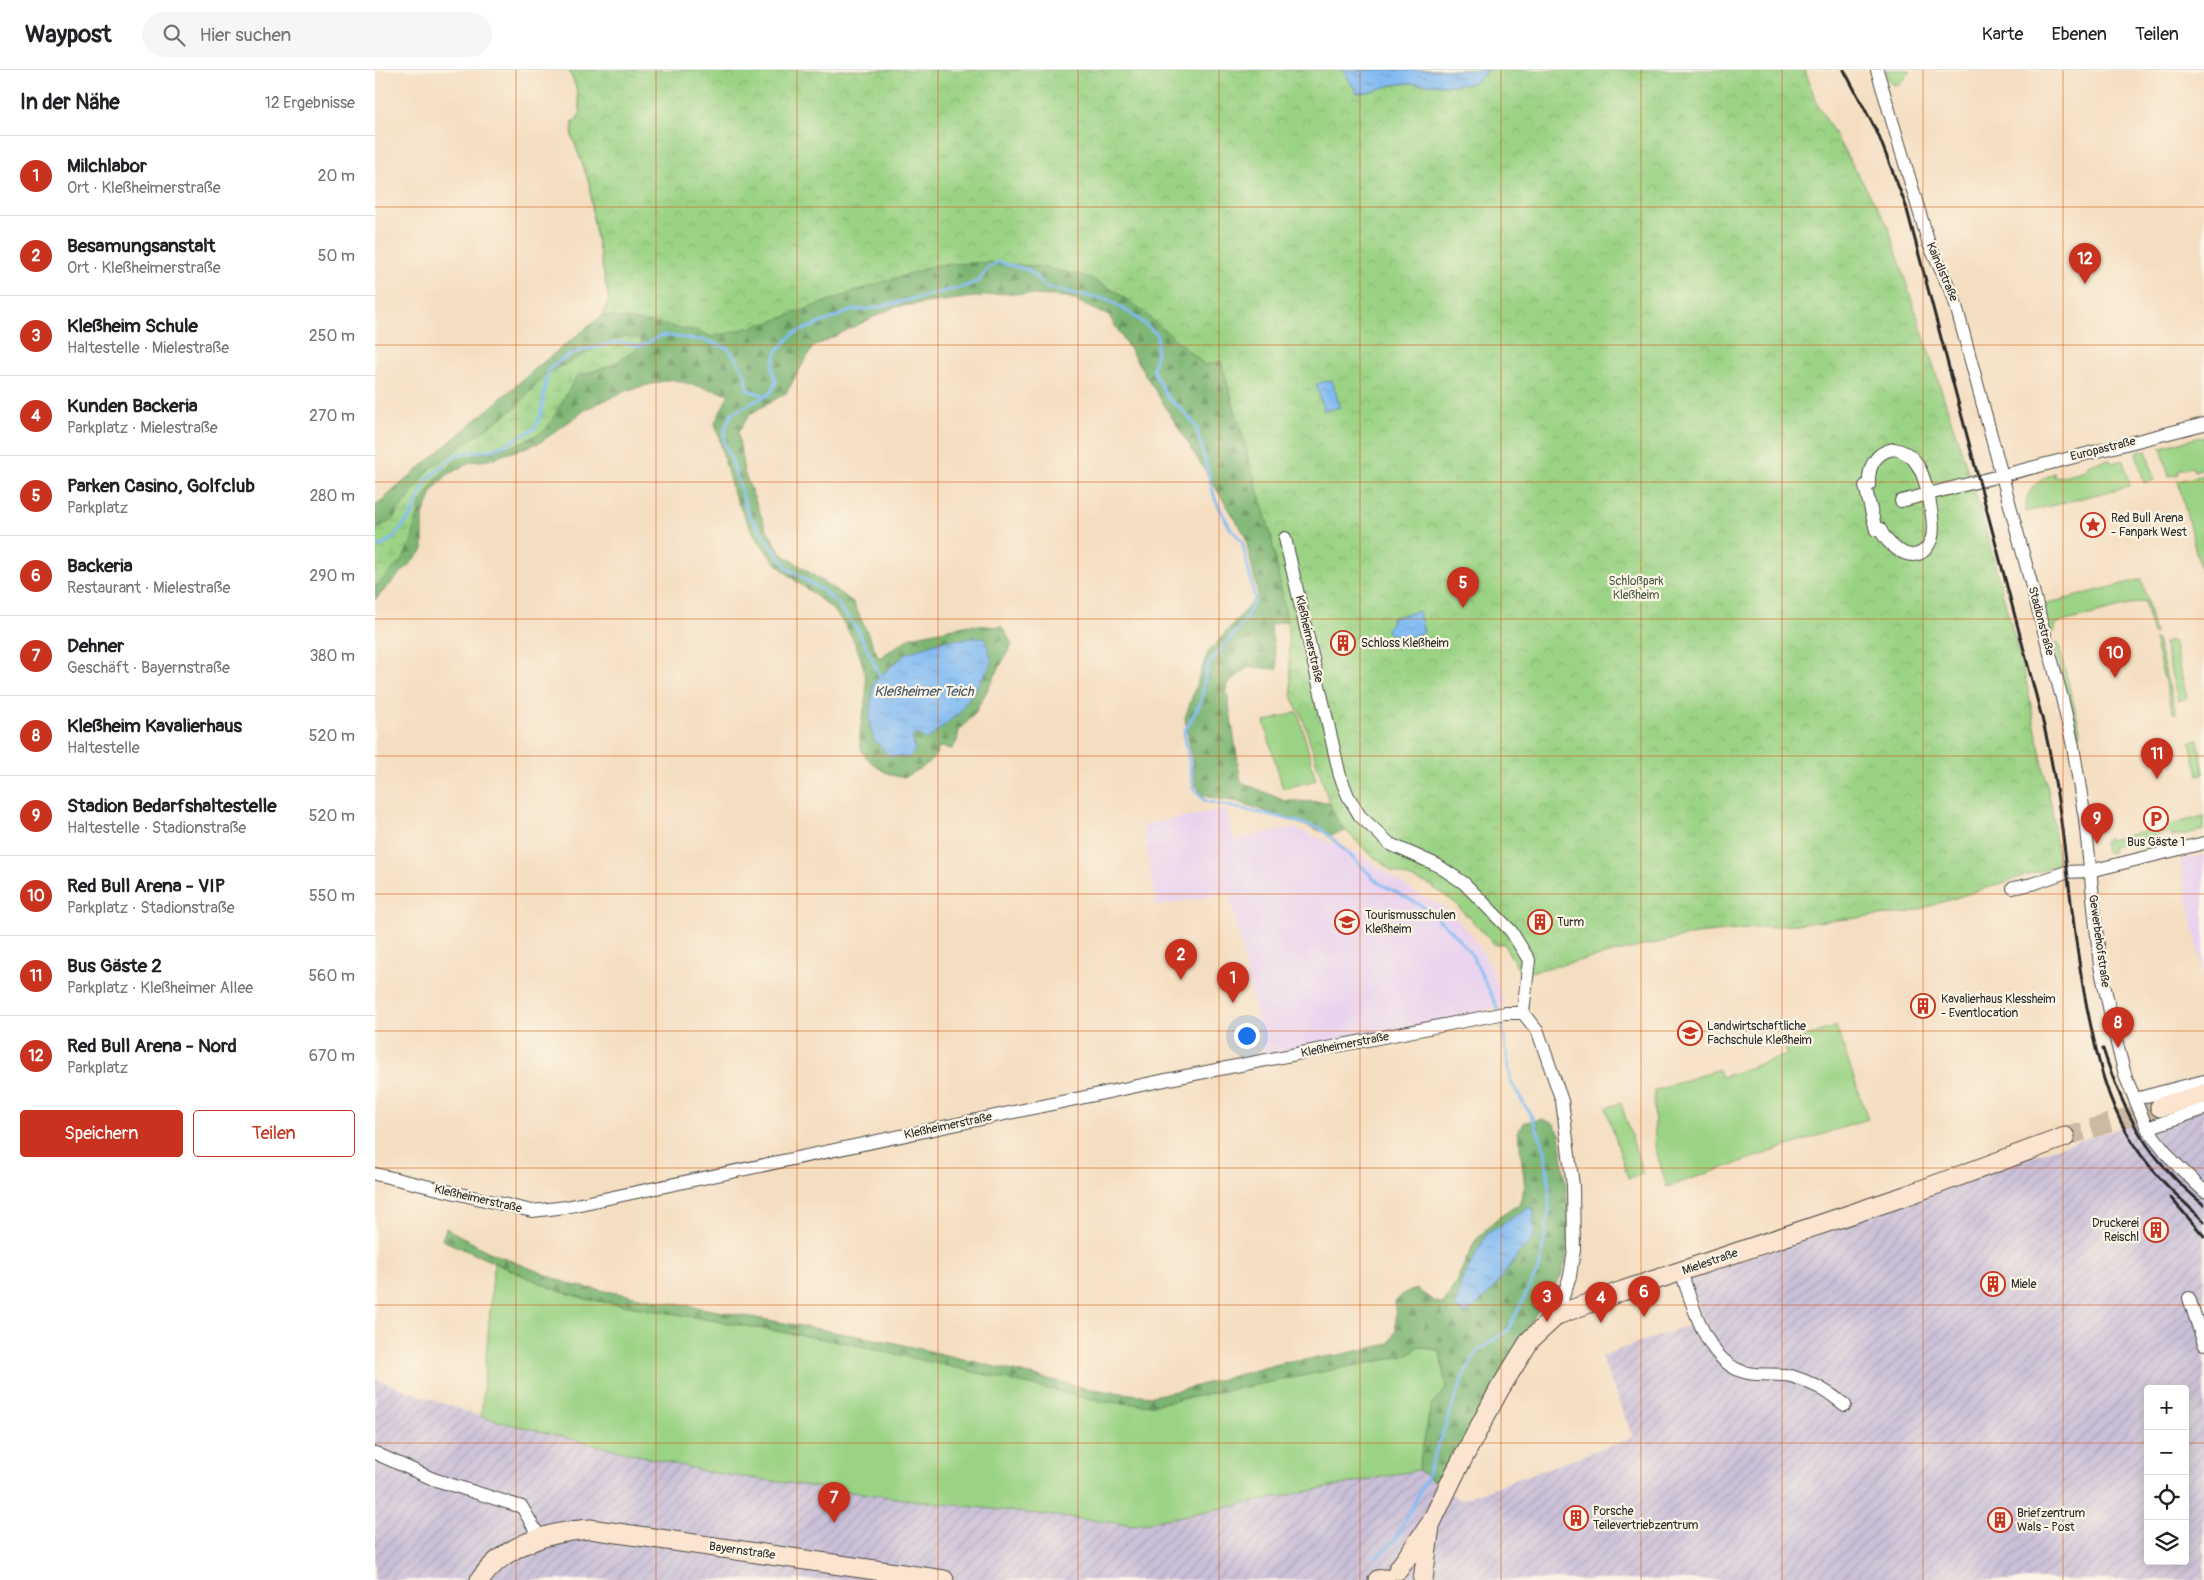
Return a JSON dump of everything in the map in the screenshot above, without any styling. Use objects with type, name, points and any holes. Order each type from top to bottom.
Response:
[{"type":"street","name":"Kaindlstraße","points":[[1877,70],[1929,244],[1954,298],[2002,475]]},
{"type":"street","name":"Europastraße","points":[[2002,475],[2204,424]]},
{"type":"street","points":[[1894,449],[1906,453],[1919,466],[1927,495],[1934,527],[1927,547],[1919,553],[1911,555],[1896,550],[1889,545],[1880,529],[1876,530],[1865,486],[1869,485],[1869,476],[1876,457],[1881,452],[1894,449]]},
{"type":"street","points":[[1901,501],[2002,475]]},
{"type":"street","name":"Stadionstraße","points":[[2002,475],[2073,746],[2083,802],[2090,871]]},
{"type":"street","name":"Kleßheimerstraße","points":[[375,1174],[532,1212],[566,1207],[1170,1079],[1485,1018],[1505,1012],[1523,1013],[1529,960],[1511,931],[1464,883],[1437,865],[1390,844],[1360,816],[1348,796],[1341,776],[1285,538]]},
{"type":"street","points":[[2013,888],[2066,872],[2090,871],[2204,843]]},
{"type":"street","name":"Gewerbehofstraße","points":[[2090,871],[2100,966],[2126,1078],[2147,1128],[2173,1161],[2204,1191]]},
{"type":"street","points":[[1523,1013],[1538,1032],[1562,1101],[1573,1186],[1574,1250],[1570,1276],[1557,1316]]},
{"type":"street","points":[[2135,1099],[2204,1081]]},
{"type":"street","points":[[2161,1107],[2204,1094]]},
{"type":"street","points":[[2147,1128],[2204,1109]]},
{"type":"street","name":"Mielestraße","points":[[1386,1577],[1431,1523],[1499,1390],[1530,1340],[1557,1316],[1913,1193],[2065,1137]]},
{"type":"street","points":[[1681,1272],[1707,1340],[1718,1355],[1733,1368],[1749,1374],[1788,1376],[1808,1381],[1826,1390],[1845,1405]]},
{"type":"street","points":[[2189,1298],[2204,1344]]},
{"type":"street","points":[[375,1454],[433,1479],[521,1507],[540,1538]]},
{"type":"street","name":"Mielestraße","points":[[1423,1580],[1431,1523]]},
{"type":"street","name":"Bayernstraße","points":[[480,1580],[496,1561],[513,1549],[567,1530],[590,1529],[944,1580]]},
{"type":"street","name":"Mielestraße","points":[[1386,1577],[1412,1571],[1423,1580]]},
{"type":"shaded area","name":"Tourismusschulen Kleßheim","points":[[1226,809],[1234,839],[1293,828],[1360,854],[1413,891],[1445,908],[1472,935],[1492,969],[1506,1006],[1265,1057],[1229,893],[1156,906],[1143,825]]},
{"type":"shaded area","points":[[2204,855],[2204,977],[2180,860]]},
{"type":"shaded area","points":[[2204,1102],[2204,1580],[375,1580],[375,1379],[481,1417],[708,1472],[1008,1511],[1135,1525],[1418,1470],[1460,1500],[1633,1437],[1601,1356],[1693,1324],[1703,1318],[1689,1279],[2064,1145]]},
{"type":"green space","points":[[569,70],[1018,179],[1206,365],[1221,361],[1271,535],[1287,621],[1270,625],[1278,669],[1249,667],[1226,685],[1241,782],[1285,801],[1329,802],[1337,820],[1346,831],[1332,835],[1239,802],[1203,796],[1196,785],[1185,718],[1207,654],[1258,595],[1245,535],[1109,316],[1068,297],[1006,293],[894,307],[813,347],[786,393],[750,414],[738,433],[744,472],[766,528],[781,553],[853,602],[879,658],[911,637],[969,625],[1002,627],[1012,644],[975,713],[959,731],[957,741],[952,749],[939,747],[931,761],[908,776],[897,777],[891,775],[872,763],[863,753],[860,735],[866,695],[864,669],[858,651],[846,627],[826,604],[777,564],[758,540],[742,512],[731,485],[715,423],[729,394],[671,379],[628,390],[588,408],[539,443],[488,460],[470,462],[447,475],[433,490],[423,515],[423,550],[375,600],[375,506],[541,364],[603,315],[609,300],[593,218],[589,182],[572,136],[573,123],[581,113],[576,87]],"holes":[[[941,641],[917,734],[912,737],[874,684],[896,662],[921,648]]]},
{"type":"green space","name":"Schloßpark Kleßheim","points":[[569,70],[1805,70],[1817,104],[1887,224],[1979,505],[2026,681],[2052,810],[2059,865],[1908,913],[1696,934],[1521,974],[1503,943],[1495,945],[1454,902],[1428,884],[1391,871],[1373,857],[1337,820],[1329,802],[1300,710],[1297,710],[1292,695],[1287,621],[1271,535],[1221,361],[1205,365],[1136,306],[1118,293],[1091,278],[1043,267],[987,262],[937,265],[867,287],[770,322],[713,337],[699,331],[603,315],[609,300],[593,218],[589,182],[572,136],[573,123],[581,113],[576,87]]},
{"type":"green space","points":[[1885,70],[1911,70],[1902,83],[1894,85],[1888,80]]},
{"type":"green space","points":[[627,336],[641,339],[642,346],[614,364],[576,377],[546,430],[516,445],[458,459],[438,477],[420,505],[412,540],[403,558],[375,588],[375,530],[392,520],[430,469],[516,407],[543,376],[607,342]]},
{"type":"green space","points":[[2204,436],[2204,468],[2194,471],[2192,467],[2178,470],[2179,474],[2169,476],[2161,447]]},
{"type":"green space","points":[[2146,450],[2154,480],[2144,483],[2136,453]]},
{"type":"green space","points":[[2109,459],[2112,463],[2123,460],[2130,486],[2026,512],[2027,498],[2037,483],[2054,473],[2055,478],[2086,470],[2089,464]]},
{"type":"green space","points":[[2204,475],[2204,583],[2178,481]]},
{"type":"green space","points":[[2142,579],[2155,634],[2153,634],[2144,601],[2054,624],[2055,632],[2051,632],[2049,629],[2045,614],[2046,604]]},
{"type":"green space","points":[[2154,640],[2157,640],[2176,713],[2173,713]]},
{"type":"green space","points":[[2173,641],[2187,698],[2178,701],[2164,643]]},
{"type":"green space","points":[[2058,642],[2081,734],[2078,737],[2054,645]]},
{"type":"green space","points":[[1298,712],[1316,780],[1283,789],[1264,722]]},
{"type":"green space","points":[[2198,740],[2204,773],[2198,775],[2190,742]]},
{"type":"green space","points":[[2204,816],[2204,830],[2172,837],[2171,832],[2112,846],[2113,852],[2106,853],[2104,842],[2108,838],[2109,840]]},
{"type":"green space","points":[[1836,1026],[1868,1119],[1667,1187],[1655,1147],[1654,1091],[1719,1069],[1722,1077],[1787,1055],[1784,1044]]},
{"type":"green space","points":[[1621,1103],[1643,1174],[1628,1178],[1606,1108]]},
{"type":"green space","points":[[1542,1119],[1554,1124],[1560,1134],[1570,1224],[1566,1259],[1561,1276],[1523,1334],[1441,1486],[1418,1470],[1431,1406],[1446,1389],[1440,1351],[1419,1346],[1409,1355],[1151,1405],[1104,1402],[847,1343],[587,1299],[559,1291],[442,1240],[446,1228],[487,1251],[572,1285],[891,1342],[1085,1388],[1152,1396],[1282,1363],[1338,1355],[1389,1344],[1396,1332],[1395,1302],[1404,1293],[1416,1289],[1434,1301],[1443,1304],[1455,1284],[1475,1241],[1495,1220],[1519,1204],[1525,1186],[1518,1131],[1525,1122]]},
{"type":"green space","points":[[494,1263],[559,1291],[587,1299],[847,1343],[1151,1405],[1409,1355],[1419,1346],[1440,1351],[1446,1389],[1431,1406],[1418,1470],[1135,1525],[911,1500],[708,1472],[481,1417]]},
{"type":"water","points":[[1343,70],[1488,70],[1478,80],[1469,84],[1399,84],[1357,93]]},
{"type":"water","points":[[1332,380],[1340,407],[1324,411],[1316,384]]},
{"type":"water","points":[[1419,611],[1424,633],[1396,640],[1395,635],[1388,633],[1387,628],[1392,622],[1391,618]]},
{"type":"water","name":"Kleßheimer Teich","points":[[985,637],[992,663],[959,713],[927,740],[917,734],[912,737],[915,751],[908,758],[889,756],[874,740],[869,722],[873,684],[907,653],[941,641]]},
{"type":"water","points":[[1527,1208],[1534,1208],[1534,1238],[1519,1253],[1491,1292],[1466,1314],[1455,1308],[1462,1280],[1487,1234]]},
{"type":"waterway","points":[[375,546],[381,546],[394,537],[411,516],[426,481],[450,459],[461,453],[491,450],[507,444],[535,428],[541,414],[549,369],[562,359],[579,351],[619,342],[642,346],[662,335],[708,341],[729,349],[745,373],[748,390],[766,396],[771,392],[776,382],[772,367],[777,351],[793,334],[853,310],[870,309],[963,287],[979,281],[988,268],[998,262],[1029,270],[1046,287],[1107,299],[1133,315],[1157,334],[1157,350],[1153,370],[1167,397],[1196,426],[1215,499],[1230,528],[1242,541],[1255,598],[1244,622],[1207,666],[1201,702],[1184,732],[1194,788],[1205,801],[1284,818],[1320,828],[1379,883],[1422,906],[1451,930],[1472,955],[1499,1011]]},
{"type":"waterway","points":[[766,396],[732,413],[725,429],[724,444],[730,455],[748,513],[787,568],[823,591],[837,603],[859,632],[880,676]]},
{"type":"waterway","points":[[1377,1557],[1394,1541],[1425,1481],[1463,1377],[1477,1352],[1508,1330],[1540,1266],[1549,1210],[1549,1186],[1545,1150],[1533,1119],[1511,1082],[1501,1017]]},
{"type":"tunnel","points":[[2065,1137],[2160,1107]]},
{"type":"railway","points":[[1844,70],[1878,134],[1906,206],[2042,718],[2057,793],[2083,984],[2104,1079],[2120,1120],[2143,1158],[2182,1201],[2204,1221]]},
{"type":"railway","points":[[2103,1049],[2120,1096],[2141,1135],[2168,1171],[2204,1205]]},
{"type":"railway","points":[[2170,1197],[2204,1236]]},
{"type":"place","name":"Red Bull Arena - Nord","points":[[2085,284]]},
{"type":"place","name":"Red Bull Arena - Fanpark West","points":[[2093,525]]},
{"type":"place","name":"Parken Casino, Golfclub","points":[[1463,608]]},
{"type":"place","name":"Schloss Kleßheim","points":[[1343,643]]},
{"type":"place","name":"Red Bull Arena - VIP","points":[[2115,678]]},
{"type":"place","name":"Bus Gäste 2","points":[[2157,779]]},
{"type":"place","name":"Bus Gäste 1","points":[[2156,819]]},
{"type":"place","name":"Stadion Bedarfshaltestelle","points":[[2097,844]]},
{"type":"place","name":"Tourismusschulen Kleßheim","points":[[1347,922]]},
{"type":"place","name":"Turm","points":[[1540,922]]},
{"type":"place","name":"Besamungsanstalt","points":[[1181,980]]},
{"type":"place","name":"Milchlabor","points":[[1233,1003]]},
{"type":"place","name":"Kavalierhaus Klessheim - Eventlocation","points":[[1923,1006]]},
{"type":"place","name":"Landwirtschaftliche Fachschule Kleßheim","points":[[1690,1033]]},
{"type":"place","name":"Kleßheim Kavalierhaus","points":[[2118,1048]]},
{"type":"place","name":"Druckerei Reischl","points":[[2156,1230]]},
{"type":"place","name":"Miele","points":[[1993,1284]]},
{"type":"place","name":"Backeria","points":[[1644,1317]]},
{"type":"place","name":"Kleßheim Schule","points":[[1547,1322]]},
{"type":"place","name":"Kunden Backeria","points":[[1601,1323]]},
{"type":"place","name":"Porsche Teilevertriebzentrum","points":[[1576,1518]]},
{"type":"place","name":"Briefzentrum Wals - Post","points":[[2000,1520]]},
{"type":"place","name":"Dehner","points":[[834,1523]]}]
